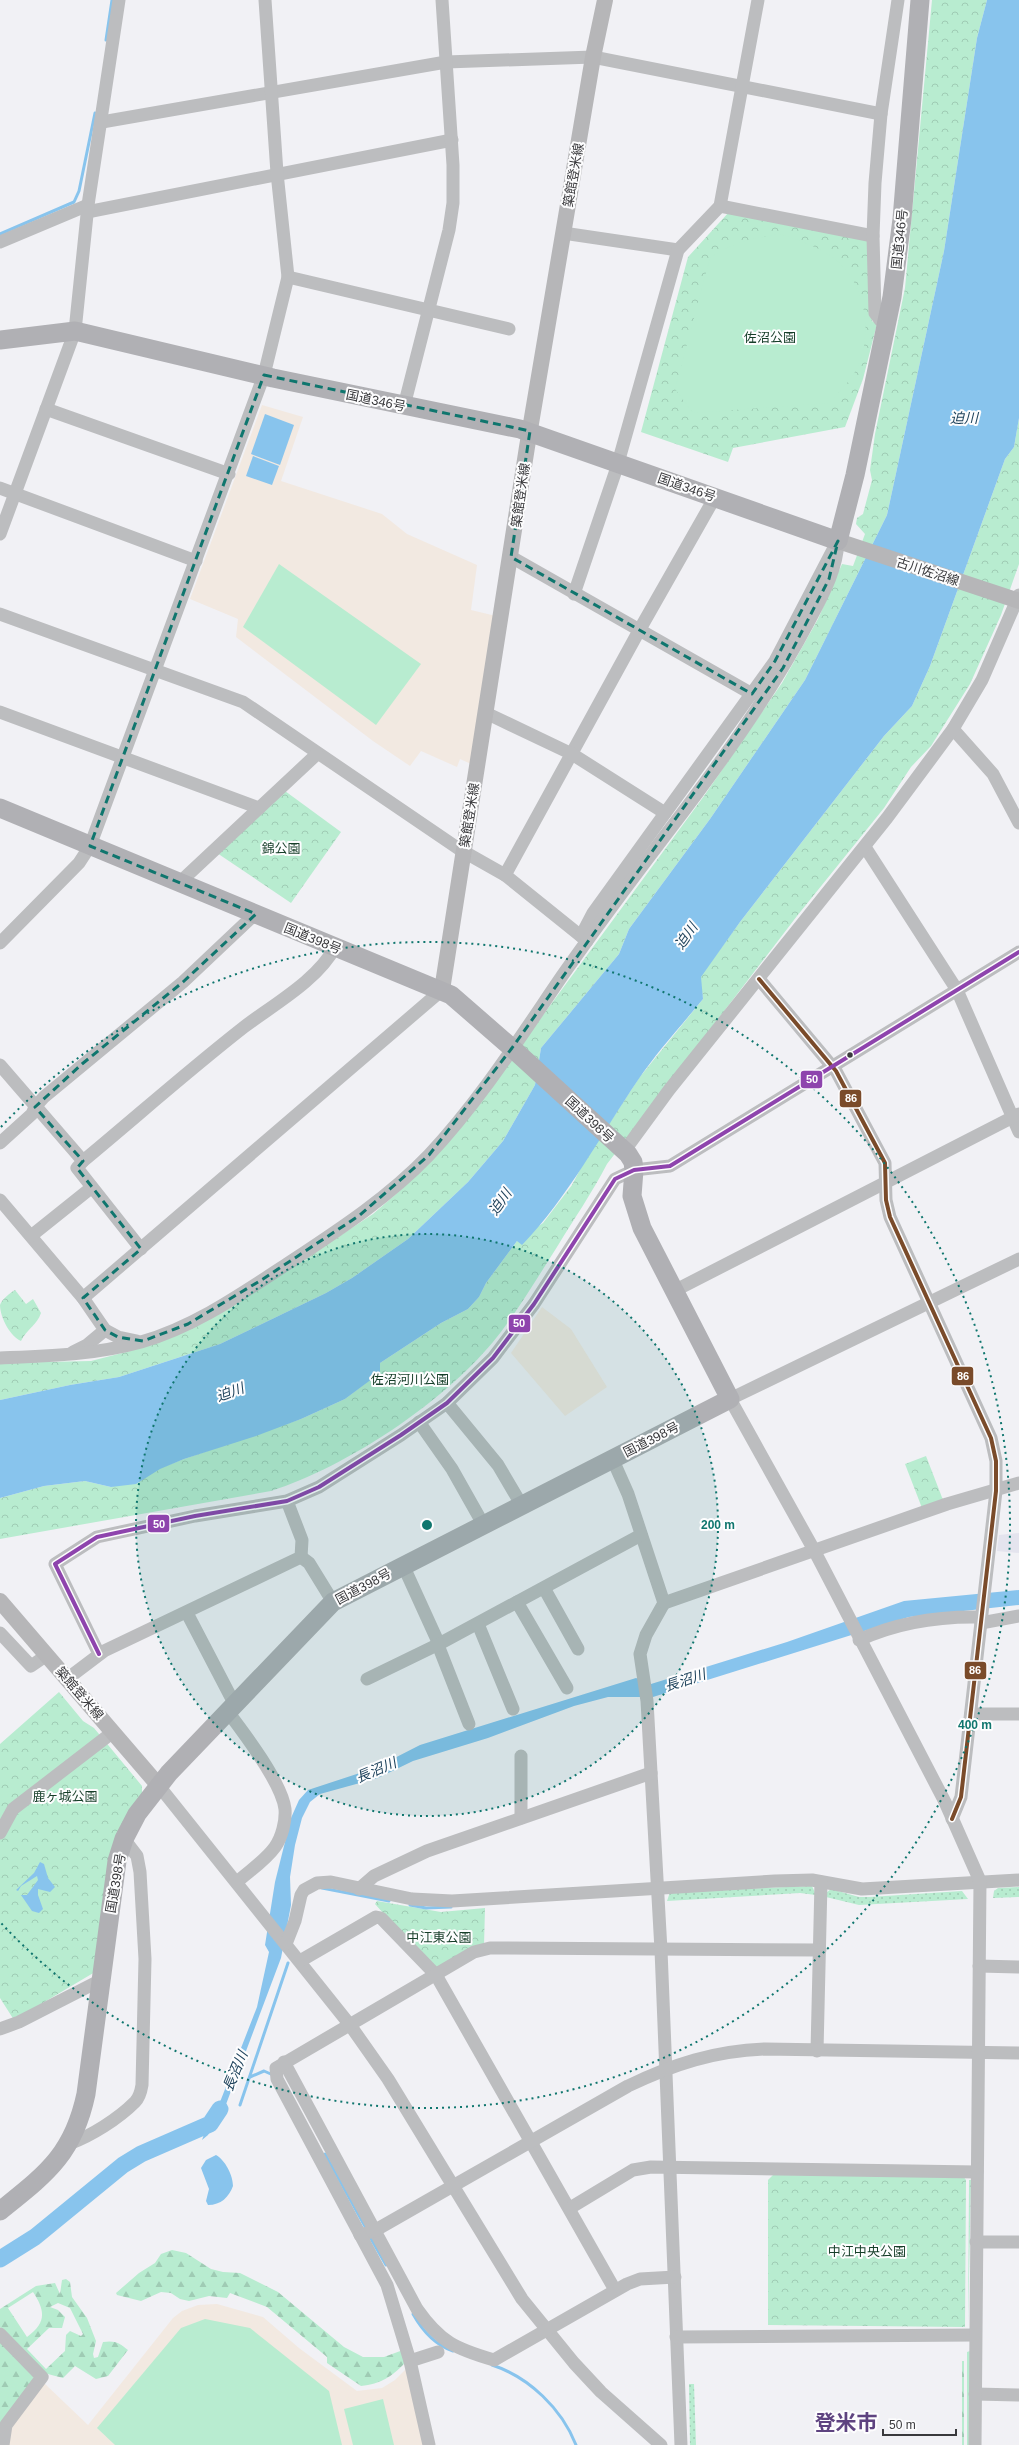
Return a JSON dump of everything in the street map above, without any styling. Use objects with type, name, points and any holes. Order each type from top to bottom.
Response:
[{"type":"highway","name":"国道346号","points":[[0,340],[75,331],[264,376],[530,431],[843,543],[855,475],[888,323],[902,219],[920,0]]},
{"type":"highway","name":"国道398号","points":[[0,808],[451,995],[512,1048],[621,1148],[633,1162],[629,1172]]},
{"type":"highway","points":[[629,1172],[632,1196],[642,1228],[730,1399]]},
{"type":"highway","name":"国道398号","points":[[0,2211],[46,2173],[69,2144],[77,2128],[86,2094],[103,1979],[112,1889],[124,1839],[137,1814],[159,1786],[231,1708],[333,1602],[521,1504],[730,1399]]},
{"type":"main road","name":"築館登米線","points":[[442,990],[530,431],[593,57],[605,0]]},
{"type":"main road","name":"古川佐沼線","points":[[843,543],[1017,599]]},
{"type":"main road","name":"築館登米線","points":[[0,1601],[159,1786]]},
{"type":"street","points":[[0,534],[75,331],[88,208],[119,0]]},
{"type":"street","points":[[0,943],[79,863],[90,846],[124,758],[264,376],[288,277],[278,174],[265,0]]},
{"type":"street","points":[[404,406],[449,230],[453,203],[452,140],[442,0]]},
{"type":"street","points":[[574,594],[616,463],[678,250],[720,206],[758,0]]},
{"type":"street","points":[[888,323],[880,320],[875,313],[873,236],[881,114],[898,0]]},
{"type":"street","points":[[102,122],[446,62],[593,57],[881,114]]},
{"type":"street","points":[[0,242],[88,208],[278,174],[452,140]]},
{"type":"street","points":[[720,206],[873,236]]},
{"type":"street","points":[[563,233],[678,250]]},
{"type":"street","points":[[288,277],[509,329]]},
{"type":"street","points":[[46,409],[229,474]]},
{"type":"street","points":[[0,488],[196,561]]},
{"type":"street","points":[[505,875],[640,629],[715,497]]},
{"type":"street","points":[[584,938],[593,913],[775,661],[843,543]]},
{"type":"street","points":[[0,1358],[62,1356],[97,1352],[143,1341],[188,1324],[232,1299],[379,1200],[429,1155],[512,1048],[584,938],[716,766],[783,668],[829,579],[838,552],[843,543]]},
{"type":"street","points":[[511,557],[752,694]]},
{"type":"street","points":[[621,1148],[628,1146],[669,1090],[865,847],[953,729],[982,680],[1017,599]]},
{"type":"street","points":[[0,614],[156,669],[243,702],[317,754],[463,851],[505,875],[584,938]]},
{"type":"street","points":[[0,712],[258,808]]},
{"type":"street","points":[[486,713],[572,754],[665,813]]},
{"type":"street","points":[[953,729],[980,757],[1000,784],[1019,823]]},
{"type":"street","points":[[179,883],[317,754]]},
{"type":"street","points":[[865,847],[956,990],[1016,1116],[1019,1132]]},
{"type":"street","points":[[0,1143],[32,1114],[35,1107],[82,1064],[183,982],[255,914]]},
{"type":"street","points":[[141,1249],[91,1188],[77,1168],[83,1161],[244,1027],[283,999],[325,962],[335,947]]},
{"type":"street","points":[[99,1654],[55,1564],[97,1537],[195,1516],[287,1501],[319,1487],[447,1403],[498,1352],[534,1304],[611,1184],[629,1172],[670,1166],[1019,952]]},
{"type":"street","points":[[759,978],[832,1068],[885,1163],[885,1183],[890,1217],[991,1438],[996,1461],[996,1491],[961,1797],[952,1819]]},
{"type":"street","points":[[84,1298],[442,990]]},
{"type":"street","points":[[0,1065],[83,1161]]},
{"type":"street","points":[[674,1291],[1016,1116]]},
{"type":"street","points":[[31,1236],[91,1188]]},
{"type":"street","points":[[0,1200],[84,1298],[105,1330],[118,1338],[143,1341]]},
{"type":"street","points":[[975,2445],[980,1881],[952,1819],[847,1617],[814,1550],[730,1399],[1019,1259]]},
{"type":"street","points":[[62,1356],[87,1346],[105,1330]]},
{"type":"street","points":[[447,1403],[498,1465],[521,1504]]},
{"type":"street","points":[[419,1422],[452,1469],[483,1524]]},
{"type":"street","points":[[612,1458],[628,1494],[664,1603],[641,1649],[647,1702],[661,1950],[681,2445]]},
{"type":"street","points":[[664,1603],[750,1575],[814,1550],[947,1504],[996,1491],[1019,1483]]},
{"type":"street","points":[[287,1501],[302,1540],[301,1557]]},
{"type":"street","points":[[367,1679],[439,1645],[641,1535]]},
{"type":"street","points":[[301,1557],[309,1563],[333,1602]]},
{"type":"street","points":[[68,1679],[99,1654],[301,1557]]},
{"type":"street","points":[[403,1565],[439,1645],[469,1724]]},
{"type":"street","points":[[544,1588],[578,1649]]},
{"type":"street","points":[[517,1602],[567,1688]]},
{"type":"street","points":[[187,1613],[231,1708],[273,1780],[282,1797],[285,1809],[284,1823],[275,1847],[237,1882]]},
{"type":"street","points":[[858,1638],[886,1629],[936,1619],[1019,1616]]},
{"type":"street","points":[[478,1624],[512,1708]]},
{"type":"street","points":[[0,1633],[31,1666],[47,1655]]},
{"type":"street","points":[[971,1714],[1019,1714]]},
{"type":"street","points":[[0,1833],[13,1809],[113,1732]]},
{"type":"street","points":[[521,1756],[521,1818]]},
{"type":"street","points":[[359,1889],[374,1876],[427,1851],[651,1773]]},
{"type":"street","points":[[159,1786],[350,2025],[388,2079],[501,2267],[547,2331],[601,2392],[661,2445]]},
{"type":"street","points":[[69,2144],[88,2135],[125,2110],[136,2101],[142,2085],[146,1959],[140,1872],[137,1856],[124,1839]]},
{"type":"street","points":[[286,1944],[304,1890],[317,1883],[331,1882],[412,1900],[452,1901],[775,1880],[821,1882],[862,1889],[980,1881],[1019,1880]]},
{"type":"street","points":[[817,2051],[821,1882]]},
{"type":"street","points":[[300,1961],[376,1917],[381,1918],[436,1975],[530,2142],[570,2208],[615,2290]]},
{"type":"street","points":[[279,2070],[350,2025],[474,1952],[490,1948],[820,1950]]},
{"type":"street","points":[[979,1966],[1019,1967]]},
{"type":"street","points":[[0,2029],[19,2022],[103,1979]]},
{"type":"street","points":[[360,2235],[374,2231],[628,2086],[666,2070],[706,2056],[732,2051],[1019,2053]]},
{"type":"street","points":[[279,2070],[374,2231],[417,2309],[429,2326],[447,2343],[494,2360],[547,2331],[615,2290],[640,2279],[675,2278]]},
{"type":"street","points":[[279,2070],[360,2235],[387,2285],[410,2362],[429,2445]]},
{"type":"street","points":[[570,2208],[633,2170],[651,2167],[977,2172]]},
{"type":"street","points":[[976,2242],[1019,2242]]},
{"type":"street","points":[[0,2334],[42,2378],[6,2425],[3,2445]]},
{"type":"street","points":[[676,2337],[975,2335]]},
{"type":"street","points":[[410,2362],[423,2359],[438,2352]]},
{"type":"street","points":[[975,2394],[1019,2395]]},
{"type":"highlighted area","points":[[264,375],[530,431],[511,557],[752,694],[775,661],[838,541],[829,579],[783,668],[512,1048],[429,1155],[360,1215],[263,1279],[188,1324],[143,1341],[118,1337],[105,1330],[83,1298],[141,1249],[77,1168],[83,1161],[35,1107],[82,1064],[183,982],[256,914],[90,846]]},
{"type":"shaded area","points":[[262,405],[303,417],[281,481],[382,514],[407,534],[477,565],[471,610],[496,616],[471,764],[460,759],[457,767],[421,751],[410,766],[373,741],[236,637],[238,619],[190,599]]},
{"type":"shaded area","points":[[542,1307],[571,1329],[607,1387],[565,1416],[511,1353]]},
{"type":"shaded area","points":[[1019,1533],[1019,1553],[997,1551],[999,1535]]},
{"type":"shaded area","points":[[217,2304],[263,2317],[299,2348],[357,2391],[382,2388],[395,2380],[407,2368],[425,2445],[7,2445],[7,2434],[43,2382],[88,2425],[173,2318],[182,2311],[198,2305]]},
{"type":"green space","points":[[932,0],[987,0],[977,38],[944,251],[887,515],[805,680],[710,819],[629,929],[619,954],[541,1048],[535,1085],[503,1141],[468,1182],[408,1239],[352,1278],[326,1293],[220,1344],[119,1377],[70,1385],[0,1400],[0,1363],[91,1361],[130,1351],[320,1249],[373,1214],[403,1188],[524,1041],[704,796],[782,683],[818,619],[842,564],[853,566],[865,534],[856,524],[857,518],[863,514],[872,480],[870,470],[875,434],[905,288]]},
{"type":"green space","name":"佐沼公園","points":[[729,212],[868,241],[877,249],[872,321],[877,324],[863,379],[845,427],[733,448],[728,462],[641,432],[688,257]]},
{"type":"green space","name":"佐沼公園","points":[[780,234],[825,252],[842,266],[851,277],[858,290],[865,318],[864,347],[860,361],[847,384],[829,403],[693,413],[675,389],[710,258],[735,244]]},
{"type":"green space","name":"佐沼河川公園","points":[[1019,418],[1019,564],[1001,615],[970,684],[931,746],[911,767],[884,808],[797,916],[607,1164],[589,1196],[534,1284],[493,1342],[472,1365],[420,1410],[361,1449],[331,1466],[301,1480],[271,1491],[0,1539],[0,1498],[44,1486],[85,1481],[111,1487],[184,1459],[301,1419],[345,1399],[379,1373],[380,1363],[441,1323],[468,1309],[479,1297],[486,1283],[517,1241],[543,1223],[572,1185],[584,1162],[639,1078],[703,999],[700,977],[740,922],[884,736],[912,706],[930,666],[1005,459],[1014,447]]},
{"type":"green space","points":[[279,564],[421,664],[376,725],[243,627]]},
{"type":"green space","name":"錦公園","points":[[285,791],[341,832],[291,903],[217,853]]},
{"type":"green space","points":[[15,1290],[26,1304],[33,1299],[41,1313],[37,1321],[21,1341],[17,1339],[10,1331],[0,1310],[2,1301]]},
{"type":"green space","points":[[926,1456],[943,1500],[922,1508],[905,1464]]},
{"type":"green space","name":"鹿ヶ城公園","points":[[59,1692],[83,1721],[94,1728],[142,1786],[142,1793],[95,1972],[14,2020],[0,1998],[0,1744]]},
{"type":"green space","points":[[812,1886],[816,1895],[800,1893],[667,1901],[670,1892]]},
{"type":"green space","points":[[1019,1887],[1019,1897],[993,1898],[994,1891],[998,1888]]},
{"type":"green space","points":[[831,1889],[859,1897],[962,1891],[968,1899],[859,1905],[826,1897],[826,1893]]},
{"type":"green space","name":"中江東公園","points":[[377,1901],[441,1912],[485,1908],[484,1946],[438,1969],[410,1943],[375,1904]]},
{"type":"green space","name":"中江中央公園","points":[[773,2175],[963,2176],[966,2180],[965,2327],[768,2325],[768,2180]]},
{"type":"green space","points":[[969,2180],[971,2180],[968,2328]]},
{"type":"green space","points":[[172,2250],[186,2253],[211,2269],[223,2272],[240,2273],[278,2292],[344,2347],[363,2357],[384,2357],[403,2350],[405,2363],[380,2382],[361,2386],[327,2363],[327,2357],[267,2307],[230,2293],[227,2298],[209,2296],[189,2301],[180,2299],[171,2293],[161,2292],[141,2301],[117,2295],[116,2293],[139,2273],[155,2263],[161,2254]]},
{"type":"green space","points":[[66,2279],[70,2282],[72,2297],[87,2318],[96,2341],[93,2354],[94,2358],[98,2357],[103,2342],[111,2341],[128,2350],[108,2376],[96,2379],[75,2366],[63,2378],[44,2373],[0,2327],[0,2309],[36,2286],[55,2283],[60,2294],[62,2280]],"holes":[[[33,2292],[42,2310],[42,2316],[38,2327],[27,2337],[8,2308]],[[58,2303],[70,2308],[83,2334],[81,2336],[70,2331],[66,2335],[65,2351],[46,2369],[27,2349],[49,2328],[62,2328],[65,2317],[58,2310],[50,2307]]]},
{"type":"green space","points":[[205,2319],[250,2328],[329,2391],[342,2445],[115,2445],[97,2428],[181,2328]]},
{"type":"green space","points":[[0,2341],[33,2375],[34,2380],[0,2427]]},
{"type":"green space","points":[[970,2351],[969,2445],[967,2445],[967,2352]]},
{"type":"green space","points":[[962,2361],[964,2361],[964,2445],[962,2445]]},
{"type":"green space","points":[[689,2384],[694,2384],[696,2445],[690,2445]]},
{"type":"green space","points":[[383,2399],[394,2445],[353,2445],[344,2409]]},
{"type":"water","name":"迫川","points":[[987,0],[1019,0],[1019,418],[1014,447],[1005,459],[930,666],[912,706],[884,736],[740,922],[701,977],[703,999],[645,1070],[555,1206],[522,1245],[517,1241],[486,1283],[479,1297],[468,1309],[441,1323],[380,1363],[380,1373],[345,1399],[301,1419],[256,1436],[184,1459],[160,1469],[136,1484],[111,1487],[85,1481],[44,1486],[0,1498],[0,1400],[70,1385],[119,1377],[220,1344],[326,1293],[352,1278],[408,1239],[468,1182],[503,1141],[535,1085],[541,1048],[619,954],[629,929],[710,819],[805,680],[887,515],[944,251],[977,38]]},
{"type":"water","points":[[265,414],[294,425],[280,465],[251,454]]},
{"type":"water","points":[[253,456],[279,466],[272,485],[246,476]]},
{"type":"water","points":[[1019,1590],[1019,1605],[909,1617],[653,1697],[608,1697],[574,1706],[488,1738],[413,1761],[378,1778],[320,1794],[310,1802],[302,1818],[295,1845],[290,1877],[291,1905],[281,1958],[225,2107],[208,2135],[202,2140],[209,2120],[220,2102],[257,2007],[269,1952],[265,1945],[275,1882],[291,1818],[299,1800],[308,1790],[375,1768],[420,1745],[636,1678],[651,1684],[787,1642],[904,1601]]},
{"type":"water","points":[[40,1862],[44,1864],[48,1878],[55,1887],[50,1892],[38,1889],[38,1895],[43,1909],[39,1913],[32,1911],[21,1895],[27,1895],[38,1880],[37,1876],[21,1886],[18,1891],[16,1890],[34,1873]]},
{"type":"water","points":[[216,2155],[228,2168],[232,2177],[233,2186],[224,2200],[217,2204],[208,2205],[206,2201],[209,2189],[201,2168],[206,2160]]},
{"type":"waterway","points":[[106,40],[112,0]]},
{"type":"waterway","points":[[0,234],[74,202],[79,191],[95,113]]},
{"type":"waterway","points":[[322,1888],[389,1901]]},
{"type":"waterway","points":[[410,1905],[426,1908],[451,1907]]},
{"type":"waterway","points":[[240,2105],[288,1963]]},
{"type":"waterway","points":[[250,2077],[264,2071],[273,2075]]},
{"type":"waterway","name":"長沼川","points":[[0,2259],[35,2237],[123,2165],[141,2154],[210,2124],[220,2109]]},
{"type":"waterway","points":[[325,2154],[367,2230]]},
{"type":"waterway","points":[[370,2237],[386,2265]]},
{"type":"waterway","points":[[413,2314],[421,2326],[435,2341],[453,2351]]},
{"type":"waterway","points":[[492,2365],[506,2370],[531,2386],[543,2396],[562,2419],[576,2445]]},
{"type":"transit line","name":"50","points":[[99,1654],[55,1564],[97,1537],[195,1516],[287,1501],[319,1487],[401,1435],[447,1403],[493,1358],[534,1304],[615,1179],[634,1170],[670,1166],[1019,952]]},
{"type":"transit line","name":"86","points":[[759,979],[836,1071],[885,1163],[886,1200],[890,1217],[991,1438],[996,1461],[996,1491],[961,1797],[952,1819]]},
{"type":"district","name":"登米市","points":[[846,2423]]}]
